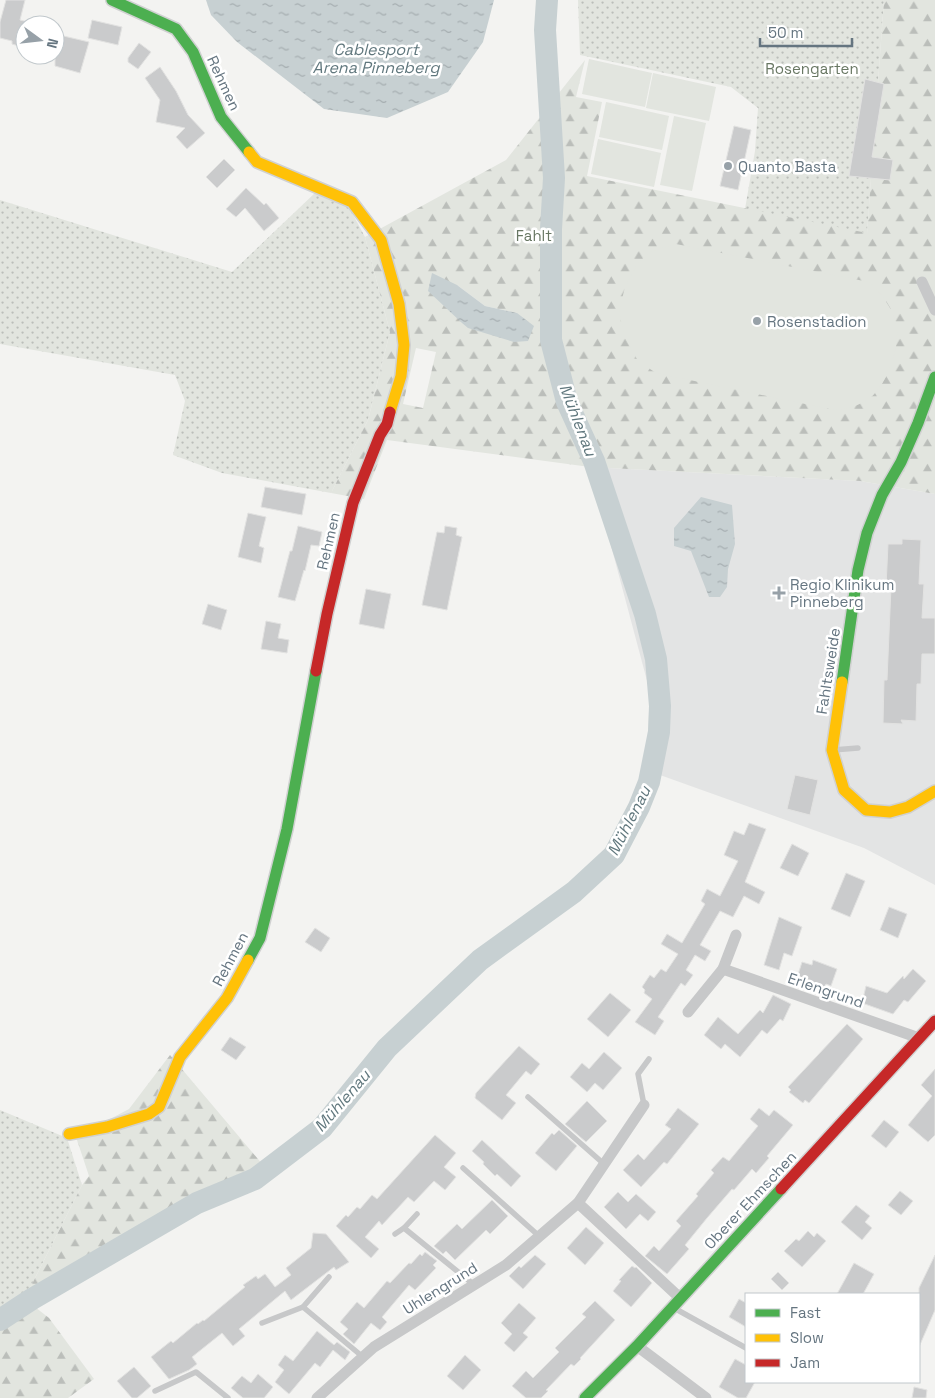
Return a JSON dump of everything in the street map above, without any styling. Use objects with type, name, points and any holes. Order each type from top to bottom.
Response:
[{"type":"street","name":"Rehmen","points":[[69,1134],[107,1127],[149,1114],[159,1107],[180,1057],[227,998],[260,938],[287,829],[327,614],[353,503],[380,435],[387,424],[400,376],[404,345],[400,304],[381,240],[352,202],[257,162],[222,117],[193,52],[176,29],[112,0]]},
{"type":"street","points":[[922,282],[935,310]]},
{"type":"street","name":"Fahltsweide","points":[[935,377],[905,454],[882,495],[867,533],[858,570],[832,750],[844,790],[866,810],[890,812],[908,807],[935,791]]},
{"type":"street","points":[[688,1012],[723,969],[736,935]]},
{"type":"street","name":"Erlengrund","points":[[723,969],[919,1038]]},
{"type":"street","name":"Oberer Ehmschen","points":[[585,1398],[637,1346],[935,1021]]},
{"type":"street","name":"Uhlengrund","points":[[317,1398],[374,1347],[506,1264],[578,1203],[644,1105]]},
{"type":"street","points":[[578,1203],[676,1302]]},
{"type":"street","points":[[637,1346],[706,1398]]},
{"type":"lane","points":[[832,750],[858,748]]},
{"type":"lane","points":[[644,1105],[638,1074],[649,1059]]},
{"type":"lane","points":[[528,1097],[604,1164]]},
{"type":"lane","points":[[463,1168],[539,1236]]},
{"type":"lane","points":[[395,1234],[404,1228],[417,1214]]},
{"type":"lane","points":[[404,1228],[473,1284]]},
{"type":"lane","points":[[262,1323],[303,1307],[329,1277]]},
{"type":"lane","points":[[676,1302],[745,1347]]},
{"type":"lane","points":[[303,1307],[363,1357]]},
{"type":"lane","points":[[155,1391],[196,1372],[228,1398]]},
{"type":"shaded area","name":"Regio Klinikum Pinneberg","points":[[590,467],[860,481],[935,494],[935,885],[864,848],[646,770],[650,692]]},
{"type":"green space","name":"Rosengarten","points":[[578,0],[884,0],[867,234],[745,209],[755,151],[758,108],[731,87],[580,55]]},
{"type":"green space","name":"Fahlt","points":[[884,0],[935,0],[935,494],[860,481],[590,467],[387,440],[364,499],[331,493],[368,420],[390,332],[365,237],[506,160],[585,60],[576,97],[602,102],[587,176],[867,233]],"holes":[[[457,285],[485,306],[517,313],[462,323]],[[416,348],[436,352],[423,408],[403,404]]]},
{"type":"green space","points":[[589,59],[652,73],[645,107],[582,94]]},
{"type":"green space","points":[[653,73],[716,87],[709,121],[646,108]]},
{"type":"green space","points":[[606,102],[669,116],[662,150],[599,137]]},
{"type":"green space","points":[[674,116],[706,123],[692,191],[660,185]]},
{"type":"green space","points":[[598,139],[661,153],[654,187],[591,174]]},
{"type":"green space","points":[[316,192],[349,207],[365,237],[390,332],[368,420],[331,493],[222,473],[173,455],[185,401],[175,375],[0,344],[0,200],[232,272]]},
{"type":"green space","name":"Rosenstadion","points":[[676,244],[869,282],[888,304],[894,317],[897,331],[893,358],[881,385],[870,398],[862,403],[834,410],[656,373],[638,361],[624,336],[619,311],[625,287],[638,263],[652,251]]},
{"type":"green space","points":[[170,1055],[263,1165],[194,1198],[26,1296],[82,1185],[89,1176],[76,1137],[129,1109]]},
{"type":"green space","points":[[0,1110],[67,1138],[82,1185],[26,1296],[0,1312]]},
{"type":"green space","points":[[35,1307],[49,1318],[94,1379],[68,1398],[0,1398],[0,1330]]},
{"type":"water","name":"Cablesport Arena Pinneberg","points":[[206,0],[494,0],[483,42],[448,92],[387,118],[324,109],[237,42],[211,15]]},
{"type":"water","points":[[432,273],[457,285],[485,306],[517,313],[534,326],[528,341],[514,342],[468,328],[428,291]]},
{"type":"water","points":[[701,497],[732,505],[735,544],[728,569],[727,587],[720,597],[709,597],[691,551],[674,546],[674,528]]},
{"type":"building","points":[[6,0],[25,0],[21,15],[15,15],[15,45],[12,44],[12,41],[0,38],[0,22]]},
{"type":"building","points":[[92,20],[122,27],[118,45],[88,38]]},
{"type":"building","points":[[65,36],[89,42],[80,73],[55,66],[65,65]]},
{"type":"building","points":[[139,43],[151,52],[138,69],[128,62],[128,58]]},
{"type":"building","points":[[160,67],[176,91],[188,115],[205,133],[187,149],[176,137],[185,128],[156,122],[160,100],[145,78]]},
{"type":"building","points":[[865,79],[884,84],[872,157],[893,160],[890,180],[849,176]]},
{"type":"building","points":[[734,126],[751,130],[738,190],[720,186]]},
{"type":"building","points":[[224,159],[235,170],[217,188],[206,177]]},
{"type":"building","points":[[246,188],[264,205],[266,203],[279,218],[264,231],[245,208],[236,217],[226,209]]},
{"type":"building","points":[[265,487],[306,494],[302,515],[261,507]]},
{"type":"building","points":[[248,513],[266,517],[259,546],[264,548],[261,563],[238,557]]},
{"type":"building","points":[[298,526],[322,532],[319,546],[311,545],[295,601],[278,597]]},
{"type":"building","points":[[445,526],[457,528],[456,535],[462,537],[447,610],[422,605],[437,532],[444,533]]},
{"type":"building","points":[[902,539],[921,540],[919,584],[924,584],[922,618],[935,618],[935,654],[922,654],[921,684],[917,684],[916,721],[901,720],[903,724],[883,723],[884,680],[887,680],[891,587],[886,587],[888,544],[902,544]]},
{"type":"building","points":[[366,589],[391,594],[384,629],[359,624]]},
{"type":"building","points":[[208,604],[227,610],[221,630],[202,624]]},
{"type":"building","points":[[266,621],[281,624],[278,638],[289,640],[287,653],[261,649]]},
{"type":"building","points":[[795,775],[818,780],[810,815],[787,809]]},
{"type":"building","points":[[749,823],[766,829],[745,882],[765,892],[759,904],[744,896],[733,917],[720,911],[700,945],[711,951],[705,961],[695,955],[686,970],[693,975],[685,986],[681,983],[658,1017],[664,1021],[655,1035],[635,1022],[652,999],[644,993],[645,990],[642,987],[650,975],[654,978],[661,969],[666,972],[678,954],[661,944],[667,934],[682,943],[705,904],[701,901],[707,889],[720,896],[738,861],[724,855],[734,831],[744,835]]},
{"type":"building","points":[[792,844],[809,853],[798,876],[780,868]]},
{"type":"building","points":[[846,873],[865,881],[850,917],[831,909]]},
{"type":"building","points":[[889,907],[907,914],[898,938],[880,930]]},
{"type":"building","points":[[779,917],[802,927],[792,956],[784,953],[779,970],[764,965]]},
{"type":"building","points":[[315,928],[330,938],[321,952],[305,942]]},
{"type":"building","points":[[813,960],[837,969],[831,986],[826,984],[824,988],[797,978],[802,962],[812,965]]},
{"type":"building","points":[[913,969],[926,981],[908,1002],[904,1000],[893,1014],[862,1003],[866,986],[887,993],[903,976],[904,979]]},
{"type":"building","points":[[610,993],[631,1010],[608,1037],[587,1019]]},
{"type":"building","points":[[773,995],[791,1004],[783,1021],[780,1019],[767,1034],[762,1030],[740,1057],[725,1044],[721,1049],[704,1035],[718,1017],[738,1034],[760,1010],[763,1013]]},
{"type":"building","points":[[847,1024],[863,1039],[809,1103],[805,1100],[803,1103],[789,1092],[791,1090],[788,1087]]},
{"type":"building","points":[[230,1037],[246,1047],[236,1060],[221,1050]]},
{"type":"building","points":[[519,1046],[540,1064],[531,1075],[526,1071],[506,1095],[516,1103],[502,1120],[475,1098],[476,1093]]},
{"type":"building","points":[[604,1052],[622,1068],[603,1090],[595,1083],[587,1092],[570,1077],[582,1063],[589,1069]]},
{"type":"building","points":[[935,1069],[935,1135],[928,1142],[908,1125],[932,1096],[921,1085]]},
{"type":"building","points":[[587,1101],[607,1121],[586,1142],[565,1124]]},
{"type":"building","points":[[678,1108],[699,1124],[667,1164],[664,1162],[641,1187],[623,1170],[638,1154],[644,1160],[671,1129],[665,1125]]},
{"type":"building","points":[[759,1108],[769,1116],[774,1110],[793,1125],[767,1156],[769,1158],[756,1173],[752,1169],[707,1218],[685,1245],[689,1249],[667,1274],[645,1256],[654,1246],[659,1251],[681,1226],[676,1221],[698,1196],[696,1194],[714,1173],[711,1170],[723,1157],[729,1161],[758,1126],[750,1119]]},
{"type":"building","points":[[884,1120],[899,1132],[886,1148],[871,1136]]},
{"type":"building","points":[[559,1130],[577,1146],[556,1171],[535,1153],[552,1133],[554,1135]]},
{"type":"building","points":[[435,1135],[456,1153],[444,1167],[456,1177],[445,1190],[434,1181],[414,1202],[408,1197],[382,1225],[379,1221],[365,1237],[379,1249],[371,1258],[336,1226],[357,1207],[360,1209],[372,1195],[377,1199]]},
{"type":"building","points":[[482,1140],[521,1176],[511,1187],[497,1174],[495,1176],[472,1151]]},
{"type":"building","points":[[900,1191],[913,1201],[901,1215],[888,1205]]},
{"type":"building","points":[[618,1192],[628,1202],[636,1194],[656,1212],[648,1221],[640,1214],[626,1229],[604,1207]]},
{"type":"building","points":[[492,1200],[508,1216],[490,1234],[486,1230],[455,1260],[446,1251],[443,1254],[434,1246],[457,1224],[462,1229]]},
{"type":"building","points":[[856,1205],[870,1216],[865,1222],[872,1228],[862,1240],[841,1222]]},
{"type":"building","points":[[586,1227],[604,1243],[585,1265],[567,1248]]},
{"type":"building","points":[[808,1231],[814,1237],[817,1233],[826,1241],[802,1267],[784,1251],[796,1239],[799,1241]]},
{"type":"building","points":[[313,1233],[326,1234],[349,1262],[336,1270],[334,1267],[291,1300],[285,1291],[239,1329],[245,1336],[233,1346],[222,1333],[192,1357],[197,1364],[189,1370],[169,1379],[151,1357],[171,1341],[173,1343],[197,1323],[204,1321],[245,1287],[243,1285],[256,1276],[258,1279],[265,1274],[275,1287],[291,1275],[286,1268],[311,1248]]},
{"type":"building","points":[[425,1252],[437,1261],[433,1265],[436,1268],[415,1290],[409,1285],[382,1317],[387,1322],[380,1330],[371,1323],[354,1344],[343,1334],[348,1329],[340,1322],[357,1302],[364,1308],[387,1281],[390,1283],[409,1263],[411,1264],[420,1254],[422,1256]]},
{"type":"building","points":[[535,1255],[546,1264],[523,1289],[509,1276]]},
{"type":"building","points":[[935,1255],[935,1310],[920,1345],[920,1293],[919,1288]]},
{"type":"building","points":[[854,1263],[874,1274],[864,1293],[838,1293]]},
{"type":"building","points":[[632,1266],[636,1267],[652,1283],[631,1307],[613,1291],[621,1281],[619,1280]]},
{"type":"building","points":[[778,1272],[789,1283],[782,1290],[771,1279]]},
{"type":"building","points":[[739,1299],[745,1302],[745,1326],[729,1317]]},
{"type":"building","points":[[595,1301],[615,1320],[581,1359],[574,1366],[571,1364],[546,1390],[548,1391],[541,1398],[526,1398],[512,1386],[526,1371],[533,1378],[559,1352],[555,1348],[586,1317],[582,1314]]},
{"type":"building","points":[[519,1303],[536,1318],[523,1333],[528,1337],[514,1352],[504,1343],[512,1334],[501,1323]]},
{"type":"building","points":[[317,1331],[334,1345],[337,1342],[350,1352],[345,1360],[333,1350],[320,1367],[315,1363],[289,1394],[275,1382],[284,1370],[278,1365],[285,1355],[293,1361]]},
{"type":"building","points":[[465,1355],[481,1370],[463,1390],[447,1376]]},
{"type":"building","points":[[735,1359],[745,1364],[745,1383],[754,1383],[746,1398],[738,1398],[719,1387]]},
{"type":"building","points":[[134,1367],[151,1386],[137,1398],[132,1398],[117,1381]]},
{"type":"building","points":[[258,1374],[273,1387],[264,1398],[243,1398],[231,1388],[242,1376],[251,1383]]},
{"type":"building","points":[[914,1387],[927,1390],[926,1398],[912,1398]]},
{"type":"waterway","name":"Mühlenau","points":[[0,1320],[32,1299],[197,1203],[255,1179],[322,1128],[387,1048],[480,960],[574,892],[614,855],[639,807],[649,782],[659,732],[660,706],[656,659],[645,614],[594,461],[567,402],[551,340],[551,229],[554,178],[545,30],[547,0]]},
{"type":"traffic: fast","points":[[112,0],[176,29],[193,52],[221,117],[249,152]]},
{"type":"traffic: fast","points":[[842,682],[858,570],[867,533],[882,495],[901,462],[935,377]]},
{"type":"traffic: fast","points":[[248,960],[260,938],[287,829],[316,671]]},
{"type":"traffic: fast","points":[[585,1398],[637,1346],[781,1189]]},
{"type":"traffic: slow","points":[[249,152],[257,162],[352,202],[381,240],[399,304],[404,345],[401,376],[390,412]]},
{"type":"traffic: slow","points":[[842,682],[832,750],[844,790],[866,810],[890,812],[908,807],[935,791]]},
{"type":"traffic: slow","points":[[69,1134],[107,1127],[149,1114],[159,1107],[180,1057],[227,998],[248,960]]},
{"type":"traffic: jam","points":[[316,671],[327,614],[353,503],[380,435],[387,424],[390,412]]},
{"type":"traffic: jam","points":[[781,1189],[935,1021]]},
{"type":"place","name":"Quanto Basta","points":[[728,166]]},
{"type":"place","name":"Rosenstadion","points":[[757,321]]},
{"type":"place","name":"Regio Klinikum Pinneberg","points":[[779,593]]}]
